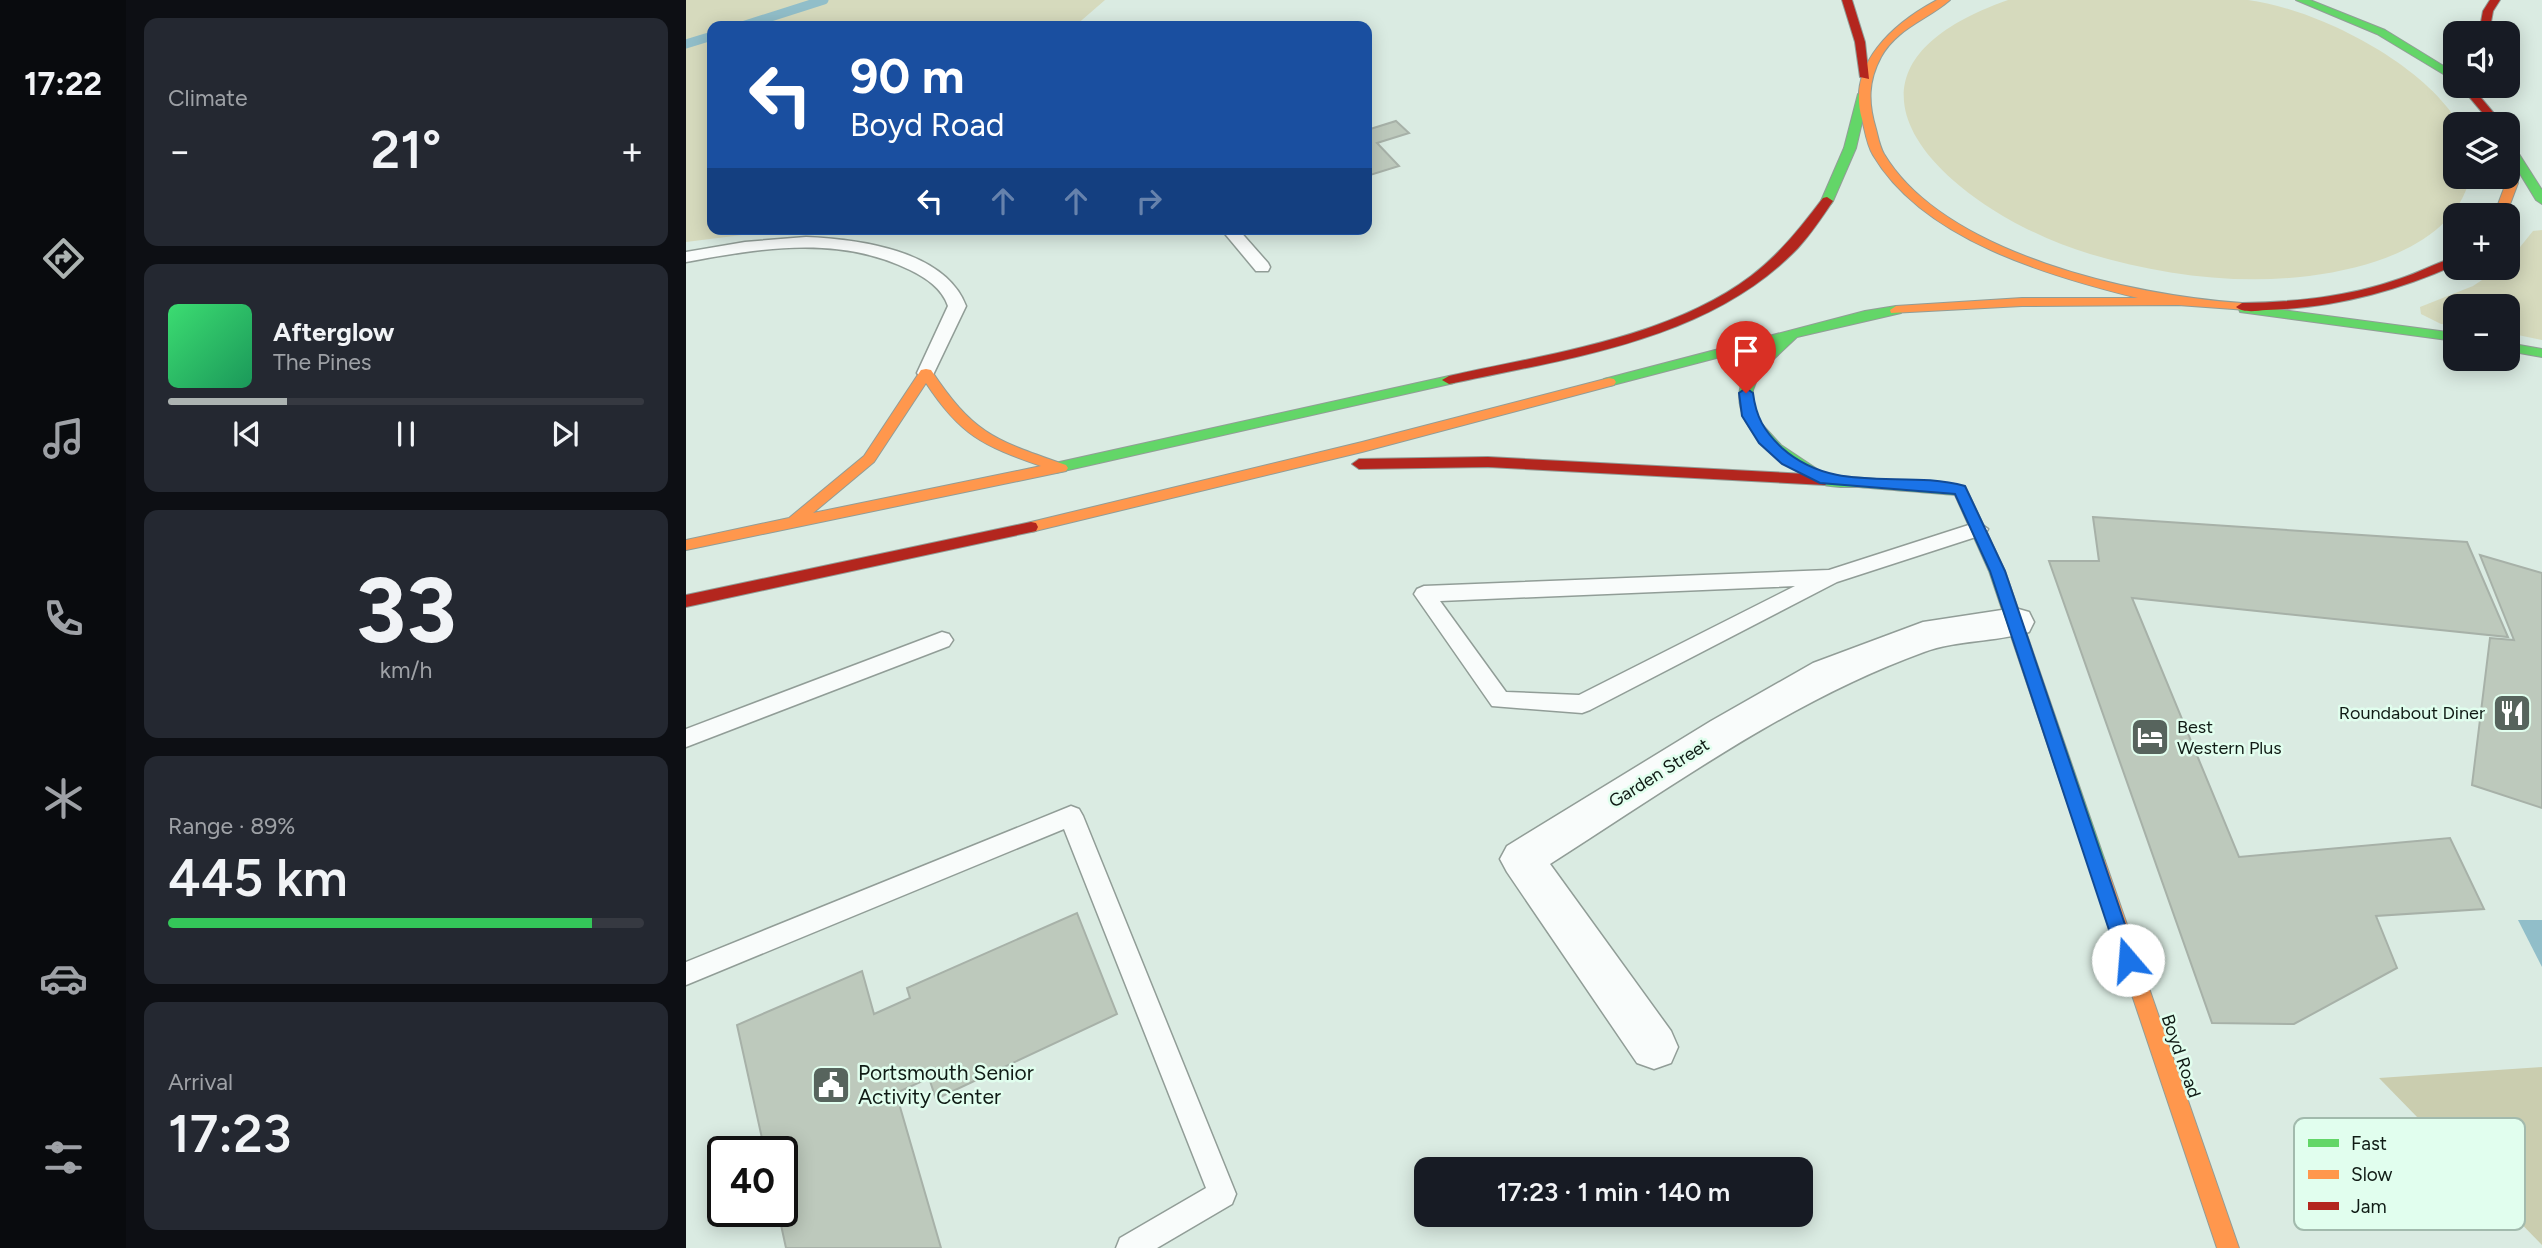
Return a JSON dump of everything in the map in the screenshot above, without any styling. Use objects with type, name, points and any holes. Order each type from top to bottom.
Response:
[{"type":"main road","points":[[686,545],[1061,468],[1629,337],[1698,313],[1783,260],[1815,223],[1851,146],[1865,77],[1860,42],[1847,0]]},
{"type":"main road","points":[[1865,77],[1885,41],[1921,12],[1945,0]]},
{"type":"main road","points":[[2301,0],[2372,28],[2443,70]]},
{"type":"main road","points":[[2486,21],[2488,11],[2495,0]]},
{"type":"main road","points":[[1862,96],[1863,117],[1882,160],[1921,202],[1948,222],[2004,252],[2057,274],[2098,286],[2187,303],[2346,320],[2443,335]]},
{"type":"main road","points":[[2476,98],[2488,112]]},
{"type":"main road","points":[[2520,165],[2542,200]]},
{"type":"main road","points":[[686,601],[1004,533],[1362,447],[1795,331],[1870,314],[1954,302],[2321,304],[2396,288],[2443,266]]},
{"type":"main road","points":[[1795,331],[1754,371],[1746,393],[1749,416],[1764,440],[1787,460],[1825,480]]},
{"type":"main road","points":[[2520,349],[2542,353]]},
{"type":"main road","points":[[788,525],[869,459],[926,373],[968,430],[993,443],[1061,468]]},
{"type":"main road","points":[[1239,475],[1354,465],[1488,462],[1825,480]]},
{"type":"main road","name":"Boyd Road","points":[[1825,480],[1960,490],[2015,622],[2228,1248]]},
{"type":"street","name":"Garden Street","points":[[1654,1047],[1522,859],[1713,738],[1827,674],[1923,637],[2015,622]]},
{"type":"lane","points":[[1233,235],[1262,267]]},
{"type":"lane","points":[[686,257],[757,247],[816,243],[871,247],[906,260],[953,293],[957,306],[926,373]]},
{"type":"lane","points":[[1830,577],[1423,594],[1500,700],[1582,704],[1830,577],[1978,528]]},
{"type":"lane","points":[[686,738],[942,640]]},
{"type":"lane","points":[[686,974],[1072,816],[1222,1194],[1130,1248]]},
{"type":"green space","points":[[686,0],[1105,0],[1081,21],[707,21],[707,235],[743,235],[686,242]]},
{"type":"green space","points":[[2008,0],[2248,0],[2275,5],[2336,27],[2366,42],[2421,80],[2450,112],[2443,112],[2443,189],[2466,189],[2459,203],[2443,203],[2443,224],[2422,240],[2377,261],[2342,270],[2270,279],[2233,279],[2160,271],[2090,254],[2040,235],[1991,209],[1949,177],[1918,141],[1904,103],[1911,66],[1944,31]]},
{"type":"green space","points":[[2542,230],[2542,340],[2520,335],[2520,294],[2453,294],[2482,280],[2520,280],[2520,247],[2533,231]]},
{"type":"green space","points":[[2443,298],[2443,324],[2421,314],[2420,307]]},
{"type":"green space","points":[[2542,1067],[2542,1245],[2525,1228],[2525,1118],[2418,1118],[2379,1078]]},
{"type":"water","points":[[2518,920],[2542,920],[2542,967]]},
{"type":"building","points":[[1396,121],[1409,133],[1377,143],[1399,166],[1372,174],[1372,128]]},
{"type":"building","name":"Best Western Plus","points":[[2093,517],[2467,542],[2508,637],[2132,598],[2239,857],[2450,838],[2484,909],[2376,916],[2397,968],[2294,1024],[2212,1023],[2049,561],[2099,561]]},
{"type":"building","name":"Roundabout Diner","points":[[2480,555],[2542,573],[2542,808],[2472,785],[2490,638],[2514,640]]},
{"type":"building","name":"Portsmouth Senior Activity Center","points":[[1077,913],[1117,1014],[936,1099],[929,1078],[896,1093],[941,1248],[786,1248],[781,1227],[798,1227],[798,1136],[761,1136],[737,1025],[862,971],[874,1014],[910,998],[907,988]]},
{"type":"waterway","points":[[758,21],[824,0]]},
{"type":"waterway","points":[[686,44],[707,38]]},
{"type":"traffic: fast","points":[[2301,0],[2381,32],[2443,71]]},
{"type":"traffic: fast","points":[[1827,201],[1850,148],[1862,96]]},
{"type":"traffic: fast","points":[[2520,164],[2542,200]]},
{"type":"traffic: fast","points":[[2245,309],[2443,335]]},
{"type":"traffic: fast","points":[[1609,382],[1870,314],[1896,310]]},
{"type":"traffic: fast","points":[[1792,335],[1756,367],[1746,390],[1747,406],[1752,421],[1762,435],[1790,459],[1820,477]]},
{"type":"traffic: fast","points":[[2520,349],[2542,353]]},
{"type":"traffic: fast","points":[[1055,468],[1449,380]]},
{"type":"traffic: fast","points":[[1825,480],[1960,490],[1997,571],[2096,861]]},
{"type":"traffic: slow","points":[[1945,0],[1913,18],[1887,42],[1869,71],[1865,88],[1864,107],[1878,153],[1911,194],[1958,228],[2015,256],[2077,279],[2195,304],[2242,307]]},
{"type":"traffic: slow","points":[[2504,203],[2510,189]]},
{"type":"traffic: slow","points":[[1896,310],[2022,302],[2174,302]]},
{"type":"traffic: slow","points":[[795,520],[869,459],[926,373],[955,414],[982,437],[1061,468]]},
{"type":"traffic: slow","points":[[1031,527],[1362,447],[1609,382]]},
{"type":"traffic: slow","points":[[686,545],[1055,468]]},
{"type":"traffic: slow","points":[[2096,861],[2228,1248]]},
{"type":"traffic: jam","points":[[1847,0],[1860,42],[1865,77]]},
{"type":"traffic: jam","points":[[2486,21],[2488,11],[2495,0]]},
{"type":"traffic: jam","points":[[2475,98],[2488,112]]},
{"type":"traffic: jam","points":[[1449,380],[1608,344],[1660,328],[1709,307],[1754,280],[1794,245],[1827,201]]},
{"type":"traffic: jam","points":[[2242,307],[2298,304],[2351,296],[2403,282],[2443,266]]},
{"type":"traffic: jam","points":[[1359,464],[1488,462],[1825,480]]},
{"type":"traffic: jam","points":[[686,601],[1031,527]]},
{"type":"place","name":"Roundabout Diner","points":[[2512,713]]},
{"type":"place","name":"Best Western Plus","points":[[2150,737]]},
{"type":"place","name":"Portsmouth Senior Activity Center","points":[[831,1085]]},
{"type":"route","points":[[1746,393],[1749,416],[1764,440],[1787,460],[1825,480],[1960,490],[1997,571],[2073,790],[2128,960]]}]
